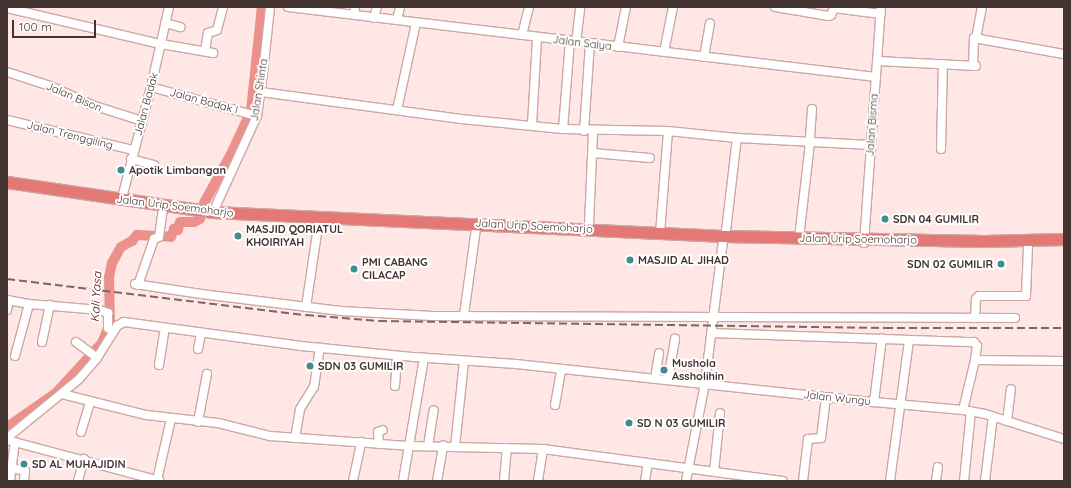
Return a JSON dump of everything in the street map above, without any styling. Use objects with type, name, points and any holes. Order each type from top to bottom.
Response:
[{"type":"highway","name":"Jalan Urip Soemoharjo","points":[[7,182],[214,212],[476,228],[724,238],[1064,247]]},
{"type":"highway","name":"Jalan Urip Soemoharjo","points":[[7,186],[212,215],[587,229],[724,238],[799,238],[864,241],[1064,239]]},
{"type":"street","name":"Jalan Badak","points":[[120,199],[123,194],[133,150],[151,87],[169,7]]},
{"type":"street","points":[[7,8],[160,44],[209,52],[208,33],[217,30],[223,7]]},
{"type":"street","name":"Jalan Shinta","points":[[214,212],[261,92],[270,7]]},
{"type":"street","name":"Jalan Salya","points":[[288,7],[354,11],[374,18],[876,77]]},
{"type":"street","points":[[374,18],[377,7]]},
{"type":"street","points":[[397,20],[400,7]]},
{"type":"street","points":[[522,36],[529,7]]},
{"type":"street","points":[[563,129],[573,42],[580,7]]},
{"type":"street","points":[[618,47],[626,7]]},
{"type":"street","points":[[664,52],[672,7]]},
{"type":"street","points":[[775,7],[828,16],[830,16],[834,8],[881,10]]},
{"type":"street","points":[[877,61],[975,66],[974,38],[976,38],[982,7]]},
{"type":"street","name":"Jalan Bisma","points":[[864,241],[881,10]]},
{"type":"street","points":[[165,23],[180,27]]},
{"type":"street","points":[[397,110],[416,23]]},
{"type":"street","points":[[704,57],[710,24]]},
{"type":"street","points":[[532,125],[537,37]]},
{"type":"street","points":[[976,38],[1064,54]]},
{"type":"street","points":[[587,229],[589,224],[593,153],[589,131],[590,44]]},
{"type":"street","points":[[941,149],[943,64]]},
{"type":"street","name":"Jalan Bison","points":[[7,72],[50,86],[92,105],[142,121]]},
{"type":"street","name":"Jalan Badak I","points":[[151,87],[252,114]]},
{"type":"street","points":[[261,92],[461,119],[563,129],[589,131],[668,131],[737,138],[871,145]]},
{"type":"street","points":[[799,238],[810,141],[812,109]]},
{"type":"street","name":"Jalan Trenggiling","points":[[7,120],[133,150]]},
{"type":"street","points":[[660,233],[668,131]]},
{"type":"street","points":[[686,481],[705,383],[737,138]]},
{"type":"street","points":[[593,153],[650,158]]},
{"type":"street","points":[[131,159],[154,165]]},
{"type":"street","points":[[163,209],[159,236],[153,240],[137,285],[341,311],[464,315],[1015,318]]},
{"type":"street","points":[[306,307],[319,220]]},
{"type":"street","points":[[464,315],[476,228]]},
{"type":"street","points":[[975,318],[976,299],[979,296],[1026,296],[1028,246]]},
{"type":"street","points":[[7,310],[8,300],[29,304],[96,308],[106,311],[109,315],[111,330],[94,356],[62,394],[10,440]]},
{"type":"street","points":[[15,356],[29,304]]},
{"type":"street","points":[[42,342],[50,305]]},
{"type":"street","name":"Jalan Wungu","points":[[111,330],[124,322],[201,333],[397,356],[464,362],[516,364],[561,370],[705,383],[901,405],[967,410],[993,416],[1064,439]]},
{"type":"street","points":[[158,365],[165,328]]},
{"type":"street","points":[[198,349],[201,333]]},
{"type":"street","points":[[711,333],[974,342],[978,346],[967,410],[964,481]]},
{"type":"street","points":[[874,402],[882,338]]},
{"type":"street","points":[[668,380],[675,339]]},
{"type":"street","points":[[890,481],[909,340]]},
{"type":"street","points":[[76,342],[94,356]]},
{"type":"street","points":[[295,438],[300,409],[313,389],[320,347]]},
{"type":"street","points":[[654,379],[659,353]]},
{"type":"street","points":[[395,386],[397,356]]},
{"type":"street","points":[[403,481],[424,358]]},
{"type":"street","points":[[975,360],[1064,361]]},
{"type":"street","points":[[455,446],[464,362]]},
{"type":"street","points":[[555,405],[561,370]]},
{"type":"street","points":[[198,422],[207,374]]},
{"type":"street","points":[[1007,421],[1011,389]]},
{"type":"street","points":[[62,394],[90,403],[170,421],[226,425],[266,435],[408,446],[543,449],[783,481]]},
{"type":"street","points":[[803,481],[808,439],[821,438],[826,397]]},
{"type":"street","points":[[81,432],[90,403]]},
{"type":"street","points":[[428,446],[434,410]]},
{"type":"street","points":[[714,472],[720,413]]},
{"type":"street","points":[[985,481],[993,416]]},
{"type":"street","points":[[10,440],[84,459],[146,479],[158,481],[170,421]]},
{"type":"street","points":[[379,444],[378,432],[383,430]]},
{"type":"street","points":[[10,440],[12,468],[10,481]]},
{"type":"street","points":[[353,481],[362,442]]},
{"type":"street","points":[[437,481],[443,446]]},
{"type":"street","points":[[504,481],[508,448]]},
{"type":"street","points":[[538,481],[543,449]]},
{"type":"street","points":[[78,481],[84,459]]},
{"type":"street","points":[[645,481],[648,463]]},
{"type":"street","points":[[936,481],[938,467]]},
{"type":"street","points":[[12,468],[25,471],[24,481]]},
{"type":"waterway","name":"Kali Yasa","points":[[204,203],[231,154],[251,111],[262,7]]},
{"type":"waterway","name":"Kali Yasa","points":[[7,427],[56,393],[102,343],[110,323],[109,277],[112,263],[121,247],[132,241],[137,235],[171,237],[174,229],[178,230],[180,222],[194,222],[200,219]]},
{"type":"railway","points":[[7,279],[306,315],[379,321],[885,328],[1064,328]]},
{"type":"place","name":"Apotik Limbangan","points":[[121,170]]},
{"type":"place","name":"SDN 04 GUMILIR","points":[[885,219]]},
{"type":"place","name":"MASJID QORIATUL KHOIRIYAH","points":[[238,236]]},
{"type":"place","name":"MASJID AL JIHAD","points":[[630,260]]},
{"type":"place","name":"SDN 02 GUMILIR","points":[[1001,264]]},
{"type":"place","name":"PMI CABANG CILACAP","points":[[354,269]]},
{"type":"place","name":"SDN 03 GUMILIR","points":[[310,366]]},
{"type":"place","name":"Mushola Assholihin","points":[[664,370]]},
{"type":"place","name":"SD N 03 GUMILIR","points":[[629,423]]},
{"type":"place","name":"SD AL MUHAJIDIN","points":[[24,464]]}]
